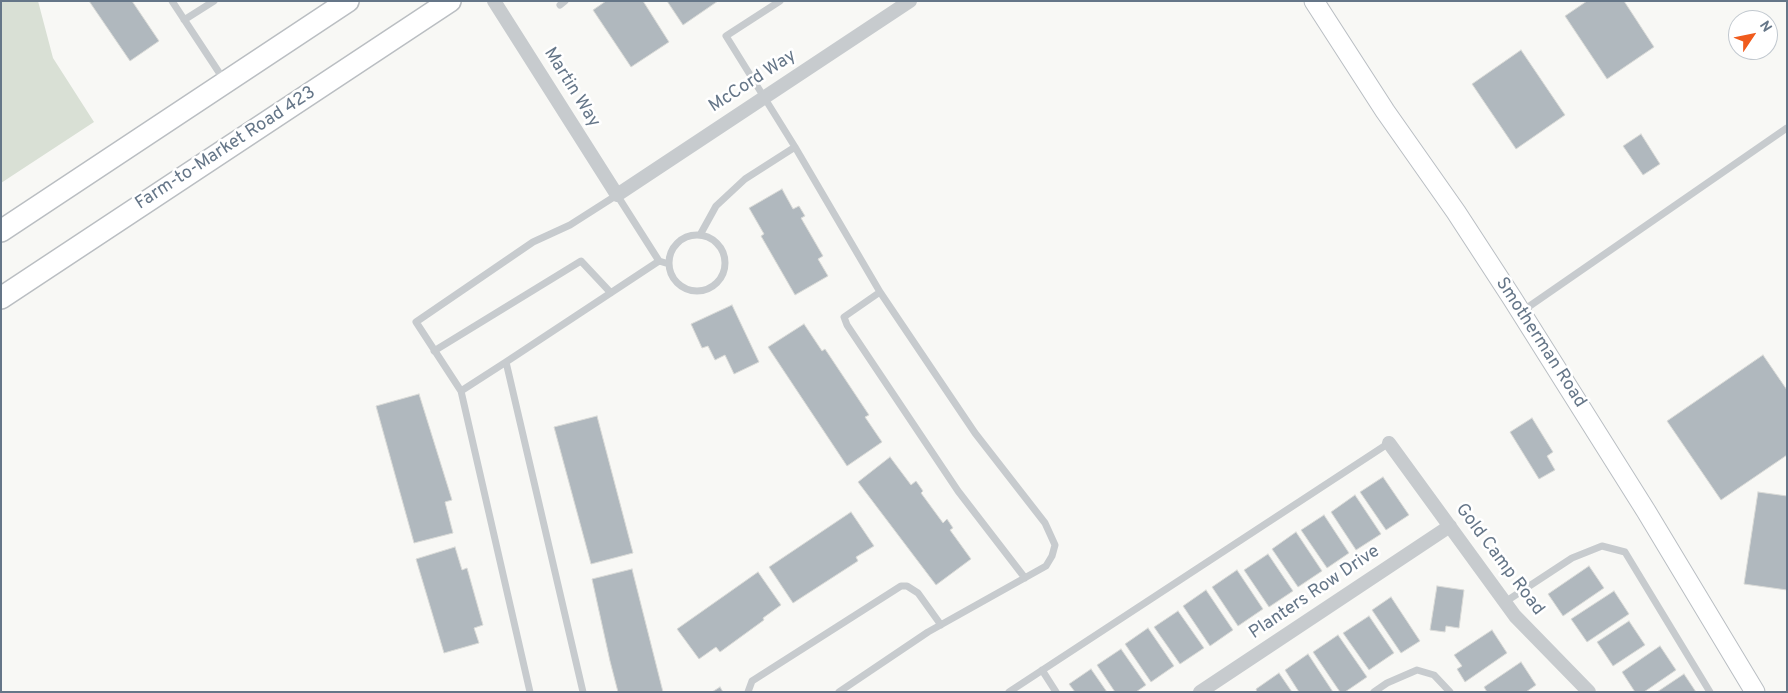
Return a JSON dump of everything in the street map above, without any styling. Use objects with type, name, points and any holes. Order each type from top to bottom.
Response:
[{"type":"main road","points":[[1,231],[348,1]]},
{"type":"main road","name":"Farm-to-Market Road 423","points":[[1,298],[450,1]]},
{"type":"street","name":"Martin Way","points":[[494,1],[617,195]]},
{"type":"street","name":"McCord Way","points":[[617,195],[910,1]]},
{"type":"street","name":"Smotherman Road","points":[[1314,1],[1520,312],[1640,502],[1755,692]]},
{"type":"street","name":"Gold Camp Road","points":[[1389,443],[1515,616],[1589,692]]},
{"type":"street","name":"Planters Row Drive","points":[[1200,692],[1450,526]]},
{"type":"lane","points":[[172,1],[225,82]]},
{"type":"lane","points":[[184,20],[214,1]]},
{"type":"lane","points":[[780,1],[726,36],[795,147],[880,292],[975,433],[1051,533],[1055,545],[1050,561],[1046,566],[941,625],[839,692]]},
{"type":"lane","points":[[1520,312],[1787,128]]},
{"type":"lane","points":[[700,235],[716,206],[745,179],[795,147]]},
{"type":"lane","points":[[530,692],[461,391],[416,322],[533,242],[570,225],[617,195],[659,261],[670,264]]},
{"type":"lane","points":[[692,235],[700,235],[715,241],[724,254],[725,269],[717,283],[703,290],[687,289],[675,279],[670,264],[670,256],[678,243],[692,235]]},
{"type":"lane","points":[[434,351],[581,261],[611,293]]},
{"type":"lane","points":[[461,391],[659,261]]},
{"type":"lane","points":[[880,292],[844,317],[847,325],[958,491],[1025,578]]},
{"type":"lane","points":[[506,362],[583,692]]},
{"type":"lane","points":[[1009,692],[1389,443]]},
{"type":"lane","points":[[1505,602],[1572,558],[1602,546],[1625,552],[1710,692]]},
{"type":"lane","points":[[748,692],[752,681],[900,586],[907,586],[918,593],[941,625]]},
{"type":"lane","points":[[1042,670],[1056,692]]},
{"type":"lane","points":[[1374,692],[1387,683],[1417,670],[1434,675],[1450,692]]},
{"type":"shaded area","points":[[1,1],[38,1],[53,58],[94,122],[1,183]]},
{"type":"building","points":[[89,1],[132,1],[159,41],[130,61]]},
{"type":"building","points":[[606,1],[643,1],[669,42],[631,67],[593,10]]},
{"type":"building","points":[[667,1],[718,1],[683,25]]},
{"type":"building","points":[[1587,1],[1624,1],[1654,47],[1607,79],[1565,16]]},
{"type":"building","points":[[1521,50],[1565,115],[1516,149],[1472,84]]},
{"type":"building","points":[[1641,134],[1660,164],[1643,175],[1623,146]]},
{"type":"building","points":[[782,189],[793,209],[799,206],[805,216],[801,218],[823,256],[818,259],[828,276],[795,295],[761,236],[764,234],[749,208]]},
{"type":"building","points":[[732,305],[759,362],[734,374],[725,355],[715,360],[708,346],[702,348],[691,324]]},
{"type":"building","points":[[804,324],[822,351],[825,349],[869,415],[865,417],[882,442],[847,466],[768,347]]},
{"type":"building","points":[[1763,355],[1787,390],[1787,455],[1721,500],[1667,421]]},
{"type":"building","points":[[419,394],[452,500],[445,502],[453,533],[414,543],[376,406]]},
{"type":"building","points":[[597,416],[633,553],[591,564],[554,427]]},
{"type":"building","points":[[1532,418],[1553,452],[1547,456],[1555,470],[1539,479],[1510,432]]},
{"type":"building","points":[[890,457],[911,485],[916,481],[923,491],[921,493],[943,523],[947,519],[953,528],[950,530],[971,559],[936,585],[858,482]]},
{"type":"building","points":[[1383,477],[1409,515],[1386,530],[1360,492]]},
{"type":"building","points":[[1758,492],[1787,496],[1787,590],[1744,584]]},
{"type":"building","points":[[1355,495],[1381,534],[1356,550],[1331,512]]},
{"type":"building","points":[[851,512],[874,546],[856,557],[858,561],[793,603],[769,567]]},
{"type":"building","points":[[1324,515],[1349,553],[1327,568],[1301,530]]},
{"type":"building","points":[[1296,532],[1322,571],[1298,587],[1272,549]]},
{"type":"building","points":[[455,547],[462,570],[467,568],[483,625],[474,628],[479,643],[444,653],[416,559]]},
{"type":"building","points":[[1268,554],[1293,591],[1269,607],[1244,570]]},
{"type":"building","points":[[1589,566],[1604,588],[1563,616],[1548,594]]},
{"type":"building","points":[[632,569],[663,692],[618,692],[610,661],[592,579]]},
{"type":"building","points":[[1237,570],[1263,609],[1238,626],[1212,587]]},
{"type":"building","points":[[758,572],[781,605],[763,618],[764,620],[720,652],[716,647],[699,659],[677,629]]},
{"type":"building","points":[[1437,586],[1464,590],[1459,628],[1446,626],[1445,632],[1430,630]]},
{"type":"building","points":[[1206,590],[1233,630],[1210,646],[1183,606]]},
{"type":"building","points":[[1614,591],[1629,614],[1587,642],[1571,619]]},
{"type":"building","points":[[1391,597],[1420,641],[1401,653],[1372,610]]},
{"type":"building","points":[[1178,611],[1204,648],[1180,664],[1154,627]]},
{"type":"building","points":[[1369,616],[1394,653],[1369,670],[1343,633]]},
{"type":"building","points":[[1629,621],[1645,645],[1613,666],[1597,642]]},
{"type":"building","points":[[1148,628],[1174,666],[1151,682],[1125,644]]},
{"type":"building","points":[[1492,630],[1507,653],[1465,682],[1457,669],[1462,666],[1454,655]]},
{"type":"building","points":[[1338,635],[1367,677],[1345,692],[1340,692],[1313,652]]},
{"type":"building","points":[[1660,646],[1676,670],[1644,692],[1635,692],[1622,672]]},
{"type":"building","points":[[1121,649],[1146,685],[1136,692],[1115,692],[1097,665]]},
{"type":"building","points":[[1308,654],[1333,692],[1299,692],[1285,670]]},
{"type":"building","points":[[1521,662],[1536,685],[1526,692],[1487,692],[1484,687]]},
{"type":"building","points":[[1091,669],[1107,692],[1075,692],[1069,684]]},
{"type":"building","points":[[1279,673],[1292,692],[1257,692],[1256,689]]},
{"type":"building","points":[[1684,674],[1696,692],[1657,692]]},
{"type":"building","points":[[720,687],[723,692],[712,692]]}]
